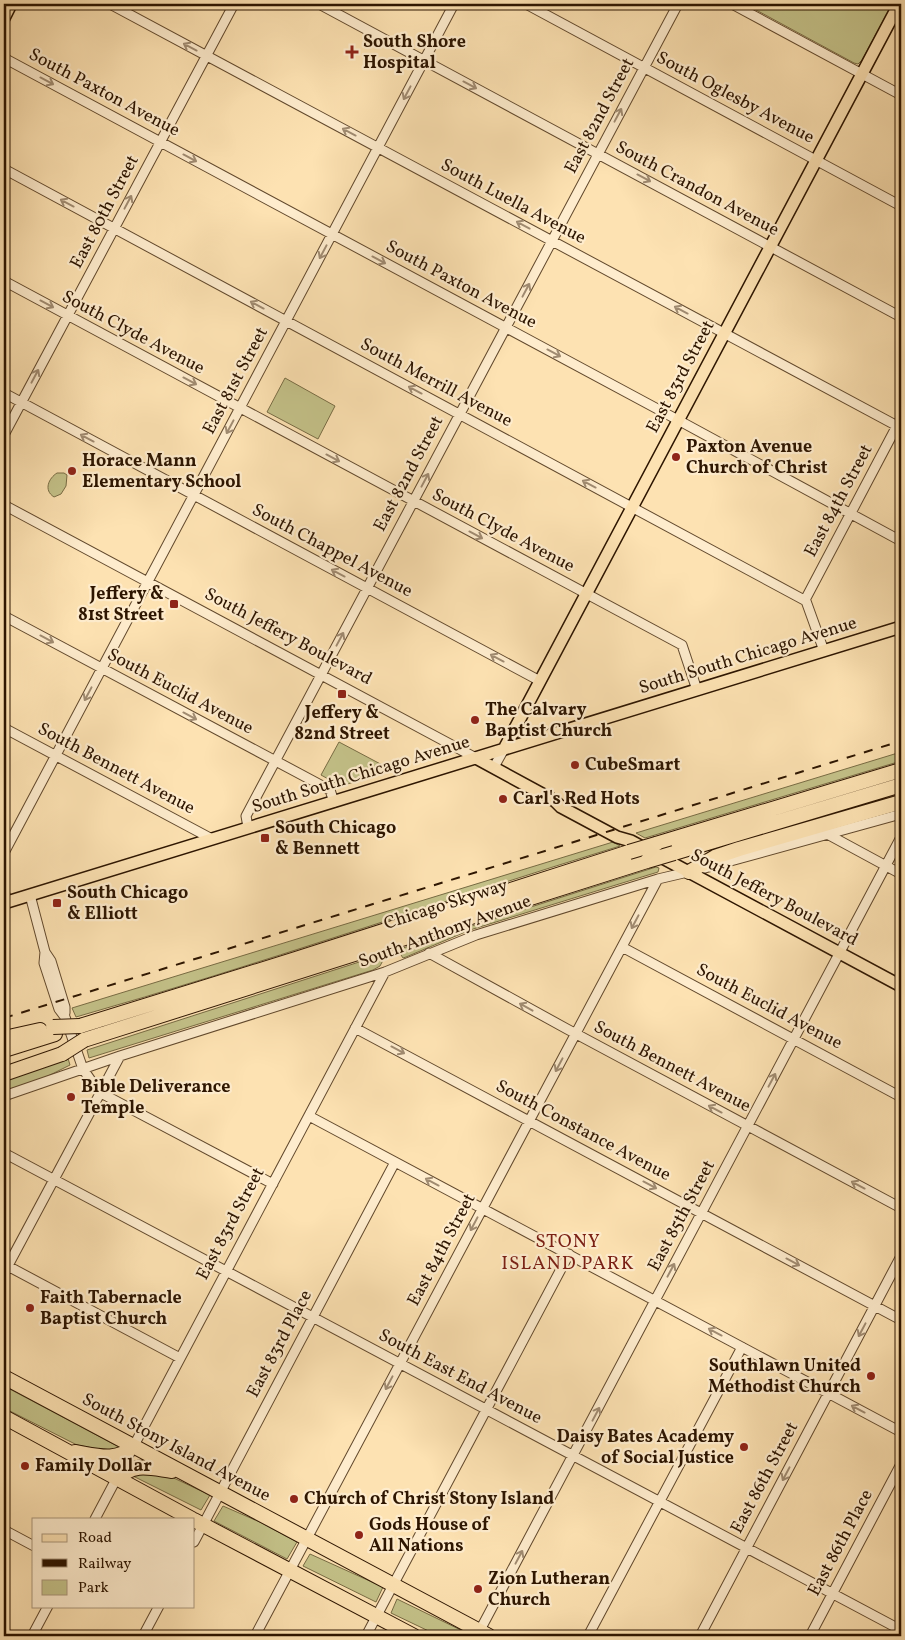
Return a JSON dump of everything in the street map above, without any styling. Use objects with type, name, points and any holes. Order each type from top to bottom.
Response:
[{"type":"highway","name":"Chicago Skyway","points":[[4,1064],[57,1041],[630,847],[656,844],[901,770]]},
{"type":"highway","name":"Chicago Skyway","points":[[82,1033],[387,944],[647,861],[901,785]]},
{"type":"highway","points":[[689,872],[715,857],[738,849],[901,802]]},
{"type":"highway","points":[[4,1074],[57,1041],[82,1033]]},
{"type":"highway","points":[[4,1038],[57,1041]]},
{"type":"highway","name":"Chicago Skyway","points":[[4,1050],[57,1041]]},
{"type":"highway","name":"South Stony Island Avenue","points":[[4,1377],[394,1585],[482,1635]]},
{"type":"highway","points":[[4,1417],[190,1518]]},
{"type":"highway","points":[[65,1451],[120,1456],[128,1452],[133,1446]]},
{"type":"highway","points":[[116,1479],[126,1470],[143,1467],[180,1472]]},
{"type":"highway","points":[[196,1521],[414,1636]]},
{"type":"main road","points":[[4,18],[11,4]]},
{"type":"main road","name":"East 83rd Street","points":[[504,749],[899,4]]},
{"type":"main road","name":"South South Chicago Avenue","points":[[5,899],[30,895],[901,627]]},
{"type":"main road","name":"South Jeffery Boulevard","points":[[476,758],[621,832],[630,847],[689,872],[901,986]]},
{"type":"street","name":"South Luella Avenue","points":[[110,4],[724,333],[900,424]]},
{"type":"street","name":"East 80th Street","points":[[4,435],[234,4]]},
{"type":"street","name":"South Crandon Avenue","points":[[319,4],[901,317]]},
{"type":"street","name":"East 81st Street","points":[[4,853],[454,4]]},
{"type":"street","name":"South Oglesby Avenue","points":[[526,4],[901,206]]},
{"type":"street","name":"East 82nd Street","points":[[248,827],[246,816],[678,4]]},
{"type":"street","points":[[732,4],[901,95]]},
{"type":"street","name":"South Paxton Avenue","points":[[4,58],[901,541]]},
{"type":"street","name":"South Merrill Avenue","points":[[4,169],[805,600]]},
{"type":"street","name":"South Clyde Avenue","points":[[4,281],[682,646],[697,690]]},
{"type":"street","name":"South Chappel Avenue","points":[[4,393],[540,681]]},
{"type":"street","name":"East 84th Street","points":[[805,600],[850,513],[900,424]]},
{"type":"street","name":"South Jeffery Boulevard","points":[[4,505],[476,758]]},
{"type":"street","points":[[805,600],[824,651]]},
{"type":"street","name":"South Euclid Avenue","points":[[4,616],[330,790],[334,802]]},
{"type":"street","name":"South Bennett Avenue","points":[[4,728],[212,839]]},
{"type":"street","name":"East 83rd Street","points":[[494,767],[504,749]]},
{"type":"street","name":"South Anthony Avenue","points":[[4,1096],[120,1056],[385,972],[476,935],[658,879],[829,835],[901,814]]},
{"type":"street","points":[[829,835],[901,874]]},
{"type":"street","name":"East 85th Street","points":[[482,1635],[655,1300],[901,837]]},
{"type":"street","name":"East 84th Street","points":[[255,1636],[658,879]]},
{"type":"street","points":[[30,895],[45,952],[51,961],[65,1007],[65,1017],[83,1069],[99,1092],[272,1184]]},
{"type":"street","name":"South Euclid Avenue","points":[[622,947],[901,1097]]},
{"type":"street","name":"South Bennett Avenue","points":[[429,953],[901,1208]]},
{"type":"street","name":"East 83rd Street","points":[[96,1518],[385,972]]},
{"type":"street","name":"South Constance Avenue","points":[[355,1028],[901,1320]]},
{"type":"street","points":[[120,1056],[5,1268],[180,1358]]},
{"type":"street","points":[[309,1116],[901,1432]]},
{"type":"street","name":"South East End Avenue","points":[[4,1153],[901,1630]]},
{"type":"street","name":"East 83rd Place","points":[[196,1521],[220,1492],[396,1162]]},
{"type":"street","points":[[366,1636],[569,1254]]},
{"type":"street","name":"East 86th Street","points":[[700,1636],[901,1256]]},
{"type":"street","points":[[588,1636],[742,1346]]},
{"type":"street","name":"East 86th Place","points":[[810,1636],[901,1464]]},
{"type":"street","points":[[4,1530],[32,1545]]},
{"type":"street","points":[[32,1636],[47,1608]]},
{"type":"street","points":[[143,1636],[158,1608]]},
{"type":"green space","points":[[745,4],[892,4],[862,60],[858,64]]},
{"type":"green space","points":[[285,378],[335,406],[318,439],[267,412]]},
{"type":"green space","points":[[57,473],[67,475],[66,486],[61,494],[54,497],[49,491],[48,484]]},
{"type":"green space","points":[[339,742],[388,768],[389,771],[341,786],[321,775]]},
{"type":"green space","points":[[901,752],[901,761],[645,838],[636,833]]},
{"type":"green space","points":[[613,842],[620,846],[213,976],[76,1017],[72,1008]]},
{"type":"green space","points":[[656,867],[659,868],[658,872],[470,930],[403,958],[401,955],[403,948]]},
{"type":"green space","points":[[387,953],[380,966],[373,970],[89,1058],[87,1050]]},
{"type":"green space","points":[[67,1055],[70,1065],[44,1078],[4,1091],[4,1078]]},
{"type":"green space","points":[[4,1386],[121,1448],[118,1453],[77,1445],[4,1408]]},
{"type":"green space","points":[[163,1473],[210,1495],[201,1510],[131,1475]]},
{"type":"green space","points":[[223,1506],[262,1523],[297,1542],[287,1559],[214,1521]]},
{"type":"green space","points":[[310,1554],[383,1587],[376,1602],[303,1566]]},
{"type":"green space","points":[[397,1599],[471,1635],[439,1636],[391,1613]]},
{"type":"railway","points":[[4,1018],[901,741]]},
{"type":"place","name":"South Shore Hospital","points":[[352,52]]},
{"type":"place","name":"Paxton Avenue Church of Christ","points":[[676,457]]},
{"type":"place","name":"Horace Mann Elementary School","points":[[72,471]]},
{"type":"place","name":"Jeffery & 81st Street","points":[[174,604]]},
{"type":"place","name":"Jeffery & 82nd Street","points":[[342,694]]},
{"type":"place","name":"The Calvary Baptist Church","points":[[475,720]]},
{"type":"place","name":"CubeSmart","points":[[575,765]]},
{"type":"place","name":"Carl's Red Hots","points":[[503,799]]},
{"type":"place","name":"South Chicago & Bennett","points":[[265,838]]},
{"type":"place","name":"South Chicago & Elliott","points":[[57,903]]},
{"type":"place","name":"Bible Deliverance Temple","points":[[71,1097]]},
{"type":"place","name":"Faith Tabernacle Baptist Church","points":[[30,1308]]},
{"type":"place","name":"Southlawn United Methodist Church","points":[[871,1376]]},
{"type":"place","name":"Daisy Bates Academy of Social Justice","points":[[744,1447]]},
{"type":"place","name":"Family Dollar","points":[[25,1466]]},
{"type":"place","name":"Church of Christ Stony Island","points":[[294,1499]]},
{"type":"place","name":"Gods House of All Nations","points":[[359,1535]]},
{"type":"place","name":"Zion Lutheran Church","points":[[478,1589]]},
{"type":"district","name":"STONY ISLAND PARK","points":[[568,1253]]}]
